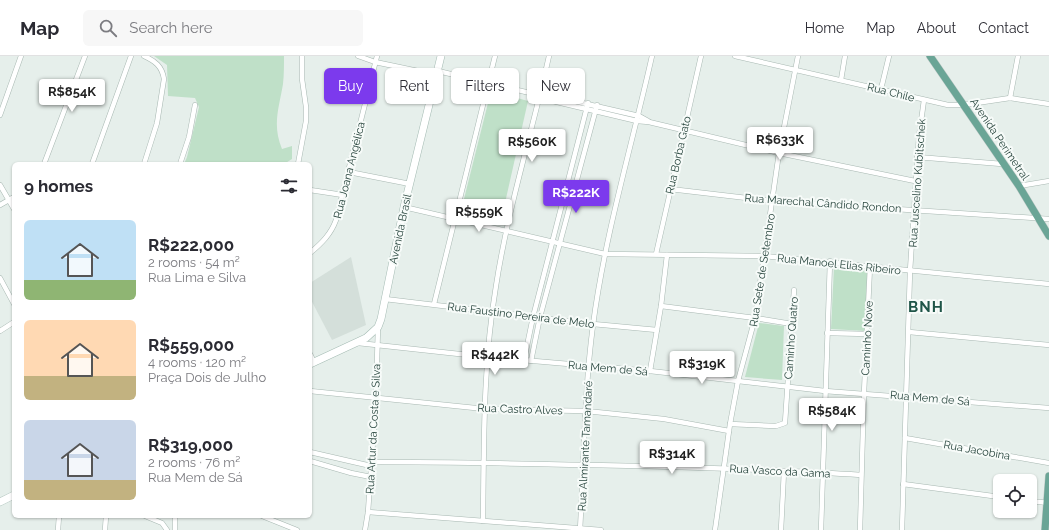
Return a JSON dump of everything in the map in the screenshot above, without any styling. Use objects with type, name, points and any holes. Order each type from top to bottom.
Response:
[{"type":"main road","name":"Avenida Perimetral","points":[[930,56],[1018,186],[1049,236]]},
{"type":"main road","points":[[1045,530],[1049,476]]},
{"type":"street","points":[[0,115],[21,56]]},
{"type":"street","points":[[45,162],[85,56]]},
{"type":"street","points":[[93,162],[131,56]]},
{"type":"street","points":[[144,56],[160,66],[164,79],[157,123],[145,162]]},
{"type":"street","points":[[298,162],[306,121],[306,107],[302,79],[302,56]]},
{"type":"street","points":[[358,56],[375,62],[409,68]]},
{"type":"street","name":"Rua Joana Angélica","points":[[312,251],[326,238],[333,228],[349,172],[377,56]]},
{"type":"street","name":"Avenida Brasil","points":[[438,68],[441,56]]},
{"type":"street","points":[[492,68],[495,56]]},
{"type":"street","points":[[546,68],[549,56]]},
{"type":"street","name":"Rua Almirante Tamandaré","points":[[580,529],[586,411],[593,324],[605,254],[652,56]]},
{"type":"street","name":"Rua Borba Gato","points":[[656,254],[701,56]]},
{"type":"street","name":"Rua Chile","points":[[735,56],[948,105],[963,105],[1010,98],[1049,104]]},
{"type":"street","name":"Rua Sete de Setembro","points":[[715,530],[730,424],[738,381],[755,318],[779,153],[794,70],[798,56]]},
{"type":"street","points":[[841,80],[845,56]]},
{"type":"street","points":[[881,89],[889,56]]},
{"type":"street","points":[[1010,98],[1018,56]]},
{"type":"street","name":"Rua Juscelino Kubitschek","points":[[902,530],[910,271],[915,210],[915,181],[924,100]]},
{"type":"street","points":[[585,102],[649,122],[684,129],[779,153],[915,181]]},
{"type":"street","points":[[524,360],[533,317],[588,103]]},
{"type":"street","name":"Avenida Brasil","points":[[378,327],[404,208],[429,104]]},
{"type":"street","points":[[434,304],[483,104]]},
{"type":"street","points":[[483,521],[487,357],[492,311],[506,231],[538,104]]},
{"type":"street","points":[[565,104],[638,119]]},
{"type":"street","points":[[181,162],[189,137],[195,105]]},
{"type":"street","points":[[531,361],[540,318],[596,106]]},
{"type":"street","points":[[917,157],[1002,164]]},
{"type":"street","points":[[349,172],[410,184]]},
{"type":"street","points":[[1018,186],[1049,181]]},
{"type":"street","points":[[0,185],[12,205]]},
{"type":"street","name":"Rua Marechal Cândido Rondon","points":[[670,189],[773,201],[1049,218]]},
{"type":"street","points":[[312,190],[342,195]]},
{"type":"street","points":[[0,205],[12,198]]},
{"type":"street","name":"Rua Manoel Elias Ribeiro","points":[[404,208],[605,254],[764,256],[1049,284]]},
{"type":"street","points":[[650,371],[661,306],[667,255]]},
{"type":"street","points":[[821,530],[830,262]]},
{"type":"street","name":"Caminho Nove","points":[[860,530],[870,266]]},
{"type":"street","points":[[0,278],[12,300]]},
{"type":"street","name":"Caminho Quatro","points":[[730,424],[776,426],[786,423],[794,290]]},
{"type":"street","name":"Rua Faustino Pereira de Melo","points":[[385,299],[540,318],[657,330]]},
{"type":"street","points":[[661,306],[792,324]]},
{"type":"street","points":[[0,331],[12,323]]},
{"type":"street","points":[[312,363],[358,342],[372,334],[378,327]]},
{"type":"street","name":"Rua Artur da Costa e Silva","points":[[365,530],[371,477],[376,398],[378,327]]},
{"type":"street","points":[[909,332],[1049,345]]},
{"type":"street","points":[[827,333],[867,334]]},
{"type":"street","name":"Rua Mem de Sá","points":[[358,342],[487,357],[650,371],[825,391],[1049,408]]},
{"type":"street","name":"Rua Castro Alves","points":[[312,391],[485,409],[586,411],[664,419],[729,431]]},
{"type":"street","name":"Rua Jacobina","points":[[905,438],[1049,463]]},
{"type":"street","name":"Rua Vasco da Gama","points":[[312,452],[371,464],[484,462],[723,468],[861,475]]},
{"type":"street","points":[[312,462],[371,477]]},
{"type":"street","points":[[781,530],[784,471]]},
{"type":"street","points":[[904,484],[993,496]]},
{"type":"street","points":[[0,502],[12,496]]},
{"type":"street","points":[[1037,502],[1048,503]]},
{"type":"street","points":[[368,512],[601,530]]},
{"type":"street","points":[[58,530],[60,518]]},
{"type":"street","points":[[105,530],[106,518]]},
{"type":"street","points":[[150,518],[162,523],[166,530]]},
{"type":"street","points":[[174,530],[175,518]]},
{"type":"street","points":[[267,518],[297,530]]},
{"type":"shaded area","points":[[351,257],[366,325],[332,340],[312,302],[312,282]]},
{"type":"green space","points":[[154,56],[284,56],[284,74],[277,116],[277,132],[282,149],[292,146],[292,159],[287,162],[185,162],[199,107],[195,98],[168,96],[167,65]]},
{"type":"green space","points":[[519,99],[527,101],[500,225],[460,215],[488,104],[519,104]]},
{"type":"green space","points":[[834,267],[867,270],[866,331],[831,329]]},
{"type":"green space","points":[[759,323],[784,326],[782,380],[745,377]]},
{"type":"district","name":"BNH","points":[[926,307]]}]
